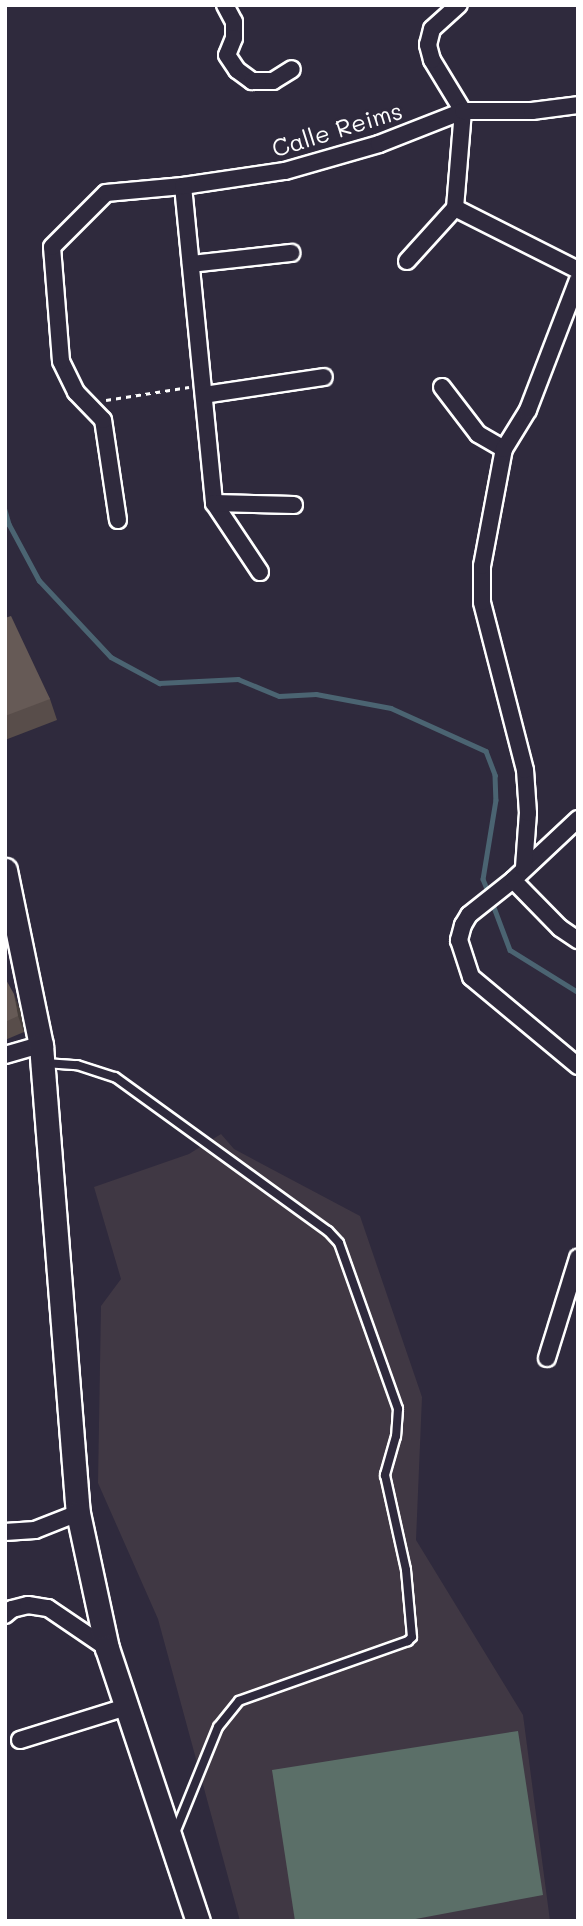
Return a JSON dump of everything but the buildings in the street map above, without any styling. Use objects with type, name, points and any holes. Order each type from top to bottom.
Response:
[{"type":"main road","points":[[5,870],[41,1054],[69,1373],[78,1513],[107,1648],[198,1921]]},
{"type":"street","points":[[225,5],[234,22],[234,38],[227,55],[237,70],[252,81],[273,81],[292,69]]},
{"type":"street","points":[[407,261],[455,208],[463,111],[432,60],[428,45],[432,29],[458,5]]},
{"type":"street","name":"Calle Reims","points":[[87,403],[76,392],[61,361],[52,247],[106,194],[285,171],[340,157],[463,111],[532,111],[578,105]]},
{"type":"street","points":[[183,186],[214,503],[260,572]]},
{"type":"street","points":[[455,208],[578,270]]},
{"type":"street","points":[[191,264],[291,253]]},
{"type":"street","points":[[516,877],[528,813],[525,770],[482,602],[482,566],[504,449],[528,410],[578,280]]},
{"type":"street","points":[[203,390],[324,377]]},
{"type":"street","points":[[442,387],[478,434],[504,449]]},
{"type":"street","points":[[87,403],[103,420],[118,520]]},
{"type":"street","points":[[214,503],[294,505]]},
{"type":"street","points":[[578,819],[516,877],[469,915],[459,940],[471,977],[578,1066]]},
{"type":"street","points":[[516,877],[560,928],[578,940]]},
{"type":"street","points":[[5,1055],[41,1054]]},
{"type":"street","points":[[547,1358],[578,1258]]},
{"type":"street","points":[[5,1532],[35,1530],[78,1513]]},
{"type":"street","points":[[5,1615],[12,1609],[28,1605],[48,1608],[107,1648]]},
{"type":"street","points":[[20,1740],[127,1707]]},
{"type":"lane","points":[[41,1054],[115,1077],[328,1231],[339,1243],[398,1409],[396,1436],[386,1484],[406,1570],[412,1637],[408,1641],[239,1700],[218,1727],[171,1841]]},
{"type":"path","points":[[87,403],[203,390]]},
{"type":"shaded area","points":[[221,1134],[234,1149],[360,1216],[422,1397],[416,1540],[523,1715],[550,1921],[240,1921],[158,1619],[98,1483],[101,1306],[121,1279],[94,1187],[189,1154]]},
{"type":"green space","points":[[518,1731],[543,1895],[405,1921],[295,1921],[272,1770]]},
{"type":"waterway","points":[[5,510],[9,524],[39,580],[111,657],[159,683],[238,679],[279,696],[316,694],[391,708],[486,751],[495,775],[496,800],[483,879],[489,894]]},
{"type":"waterway","points":[[492,902],[510,950],[578,992]]}]
